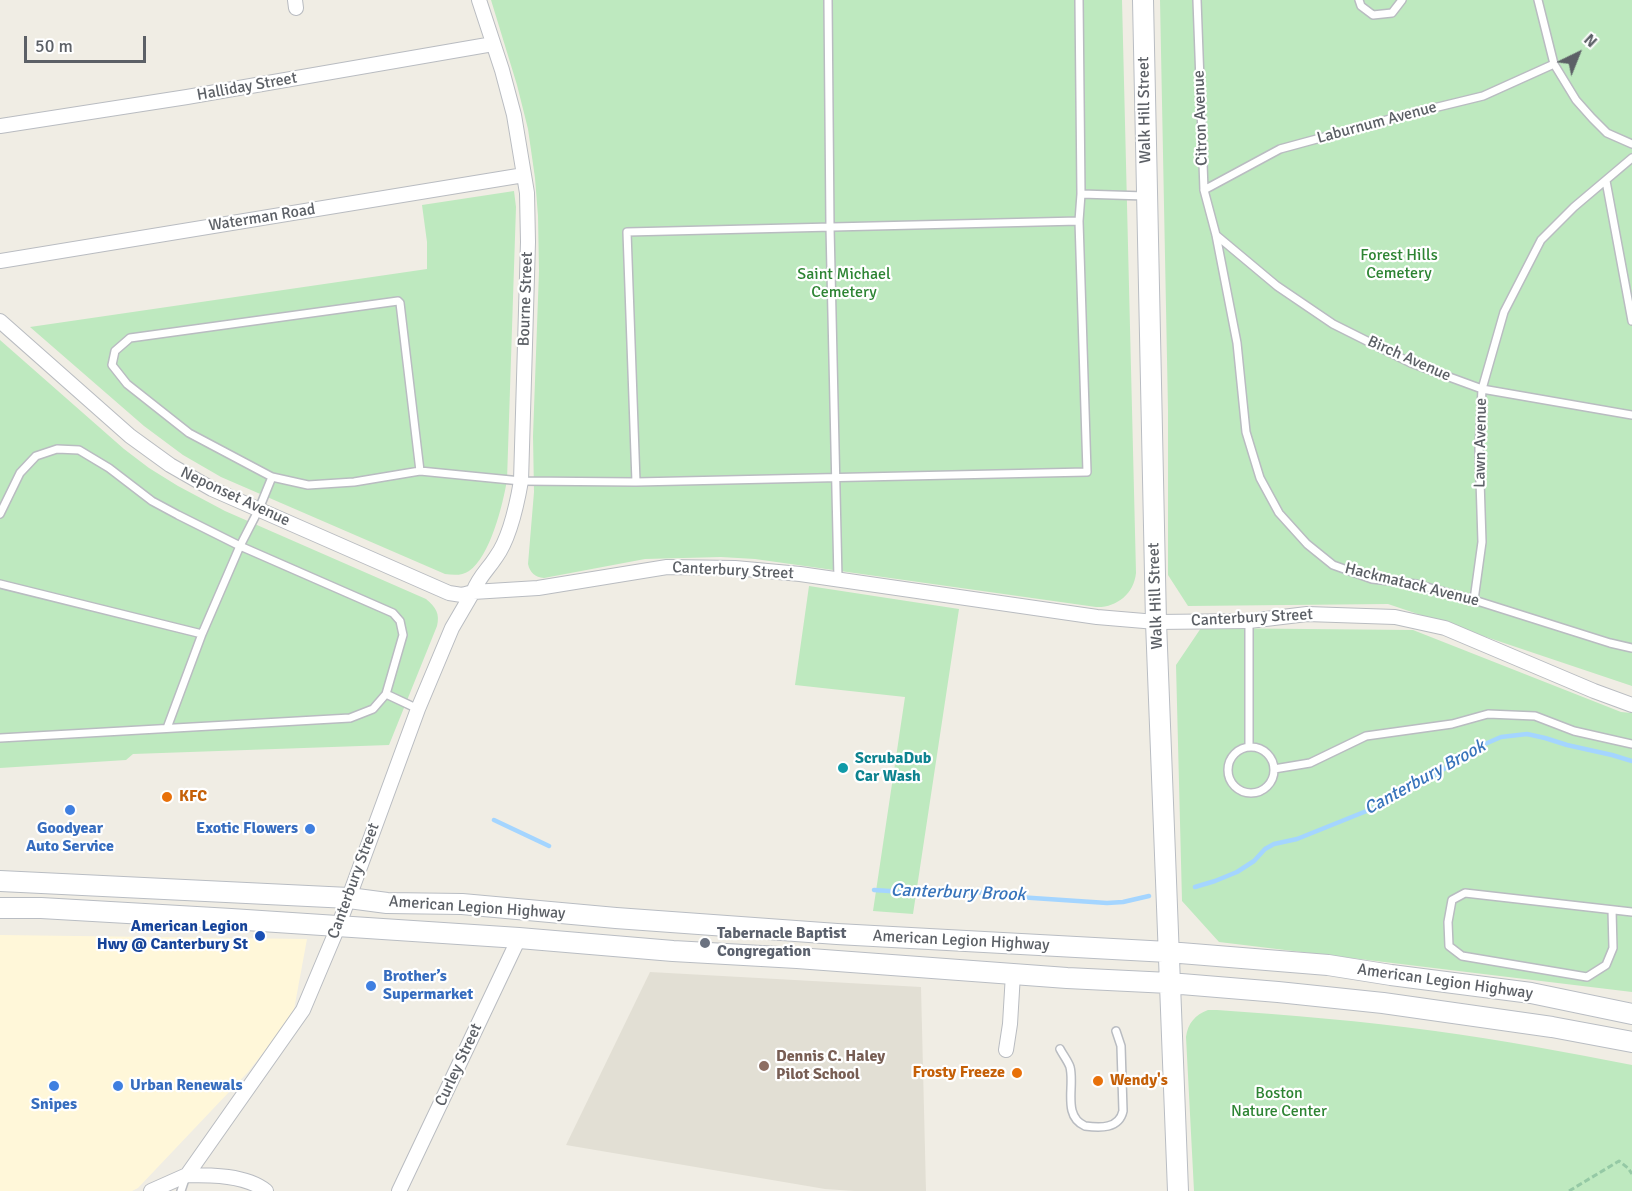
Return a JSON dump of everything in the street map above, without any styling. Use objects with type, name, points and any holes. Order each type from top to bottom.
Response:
[{"type":"main road","name":"Walk Hill Street","points":[[1143,0],[1156,622],[1178,1191]]},
{"type":"main road","name":"American Legion Highway","points":[[0,881],[348,898],[387,903],[462,904],[826,933],[1168,952],[1328,965],[1531,993],[1632,1014]]},
{"type":"main road","name":"American Legion Highway","points":[[0,908],[231,919],[1067,978],[1169,983],[1383,1003],[1552,1027],[1632,1042]]},
{"type":"street","name":"Bourne Street","points":[[473,592],[479,577],[496,557],[503,544],[521,481],[528,226],[524,174],[514,115],[479,0]]},
{"type":"street","name":"Halliday Street","points":[[0,126],[179,99],[493,44]]},
{"type":"street","name":"Waterman Road","points":[[0,261],[524,174]]},
{"type":"street","name":"Neponset Avenue","points":[[0,321],[102,412],[150,451],[192,478],[449,592],[462,595],[473,592]]},
{"type":"street","name":"Canterbury Street","points":[[187,1175],[303,1010],[338,927],[418,709],[452,628],[473,592],[538,588],[642,570],[686,566],[756,569],[1097,617],[1156,622],[1249,621],[1307,614],[1395,617],[1444,628],[1583,687],[1632,705]]},
{"type":"street","name":"Curley Street","points":[[399,1191],[519,938]]},
{"type":"street","points":[[1006,1050],[1013,974]]},
{"type":"street","points":[[152,1191],[187,1175],[223,1175],[261,1187],[266,1191]]},
{"type":"lane","points":[[828,0],[830,227],[838,580]]},
{"type":"lane","points":[[420,471],[398,301],[130,338],[115,351],[112,365],[127,384],[189,433],[272,477],[308,485],[354,482],[420,471],[521,481],[636,482],[1087,471],[1079,221],[1082,194],[1079,0]]},
{"type":"lane","name":"Citron Avenue","points":[[1197,0],[1204,190],[1216,235]]},
{"type":"lane","points":[[1359,0],[1361,6],[1373,15],[1392,13],[1402,0]]},
{"type":"lane","points":[[1538,0],[1554,64],[1576,100],[1606,133],[1632,144]]},
{"type":"lane","name":"Laburnum Avenue","points":[[1204,190],[1280,148],[1483,96],[1554,64]]},
{"type":"lane","name":"Lawn Avenue","points":[[1474,600],[1482,542],[1479,449],[1482,389],[1504,312],[1541,240],[1574,207],[1632,158]]},
{"type":"lane","points":[[1606,181],[1632,321]]},
{"type":"lane","points":[[1082,194],[1147,196]]},
{"type":"lane","points":[[636,482],[627,232],[1079,221]]},
{"type":"lane","name":"Birch Avenue","points":[[1216,235],[1277,286],[1333,324],[1411,363],[1482,389],[1632,415]]},
{"type":"lane","name":"Hackmatack Avenue","points":[[1216,235],[1237,343],[1246,432],[1260,478],[1279,513],[1307,544],[1333,565],[1372,579],[1416,584],[1632,648]]},
{"type":"lane","points":[[0,514],[20,473],[36,456],[57,449],[79,450],[109,468],[152,501],[240,546],[393,613],[400,621],[403,635],[386,694],[373,710],[350,718],[0,738]]},
{"type":"lane","points":[[167,728],[202,634],[272,477]]},
{"type":"lane","points":[[0,584],[202,634]]},
{"type":"lane","points":[[1249,621],[1249,747]]},
{"type":"lane","points":[[386,694],[418,709]]},
{"type":"lane","points":[[1274,770],[1310,763],[1366,736],[1452,724],[1488,714],[1535,716],[1574,731],[1632,744]]},
{"type":"lane","points":[[1249,747],[1260,748],[1267,753],[1273,761],[1274,770],[1270,784],[1264,790],[1246,794],[1237,789],[1229,778],[1227,770],[1234,754],[1249,747]]},
{"type":"lane","points":[[1612,910],[1613,948],[1606,965],[1587,977],[1462,956],[1449,946],[1448,922],[1452,900],[1465,893],[1632,912]]},
{"type":"lane","points":[[1060,1049],[1070,1068],[1072,1110],[1075,1118],[1081,1125],[1089,1127],[1113,1125],[1121,1118],[1123,1112],[1121,1046],[1116,1031]]},
{"type":"lane","points":[[181,1191],[187,1175]]},
{"type":"path","points":[[1569,1191],[1619,1161],[1632,1174]]},
{"type":"shaded area","points":[[0,935],[307,939],[293,1015],[248,1072],[138,1188],[132,1191],[0,1191]]},
{"type":"shaded area","name":"Dennis C. Haley Pilot School","points":[[650,972],[921,987],[926,1191],[825,1189],[566,1145]]},
{"type":"green space","name":"Saint Michael Cemetery","points":[[491,0],[1122,0],[1136,573],[1135,581],[1128,593],[1117,602],[1096,607],[755,559],[721,557],[645,559],[544,578],[533,574],[528,564],[534,492],[533,436],[539,271],[538,216],[528,129]]},
{"type":"green space","name":"Forest Hills Cemetery","points":[[1160,0],[1632,0],[1632,686],[1388,604],[1188,606],[1168,575],[1168,410]]},
{"type":"green space","points":[[514,191],[516,207],[507,480],[499,516],[489,542],[476,564],[463,574],[445,574],[221,477],[183,455],[144,426],[30,327],[427,269],[427,242],[422,205]]},
{"type":"green space","points":[[0,340],[124,449],[178,486],[225,511],[426,599],[432,605],[437,614],[437,626],[389,745],[133,754],[126,760],[0,768]]},
{"type":"green space","points":[[809,586],[959,609],[913,914],[873,911],[905,697],[795,685]]},
{"type":"green space","points":[[1201,628],[1413,630],[1621,712],[1632,713],[1632,992],[1219,942],[1182,901],[1176,665]]},
{"type":"green space","name":"Boston Nature Center","points":[[1208,1010],[1408,1027],[1509,1042],[1632,1065],[1632,1191],[1194,1191],[1186,1037],[1193,1020]]},
{"type":"waterway","name":"Canterbury Brook","points":[[1195,887],[1237,872],[1274,844],[1297,839],[1379,806],[1425,781],[1478,747],[1501,737],[1527,734],[1632,761]]},
{"type":"waterway","name":"Canterbury Brook","points":[[494,820],[549,846]]},
{"type":"waterway","name":"Canterbury Brook","points":[[874,890],[998,893],[1018,897],[1107,903],[1149,896]]},
{"type":"place","name":"ScrubaDub Car Wash","points":[[843,768]]},
{"type":"place","name":"KFC","points":[[167,797]]},
{"type":"place","name":"Goodyear Auto Service","points":[[70,810]]},
{"type":"place","name":"Exotic Flowers","points":[[310,829]]},
{"type":"place","name":"American Legion Hwy @ Canterbury St","points":[[260,936]]},
{"type":"place","name":"Tabernacle Baptist Congregation","points":[[705,943]]},
{"type":"place","name":"Brother’s Supermarket","points":[[371,986]]},
{"type":"place","name":"Dennis C. Haley Pilot School","points":[[764,1066]]},
{"type":"place","name":"Frosty Freeze","points":[[1017,1073]]},
{"type":"place","name":"Wendy's","points":[[1098,1081]]},
{"type":"place","name":"Snipes","points":[[54,1086]]},
{"type":"place","name":"Urban Renewals","points":[[118,1086]]}]
